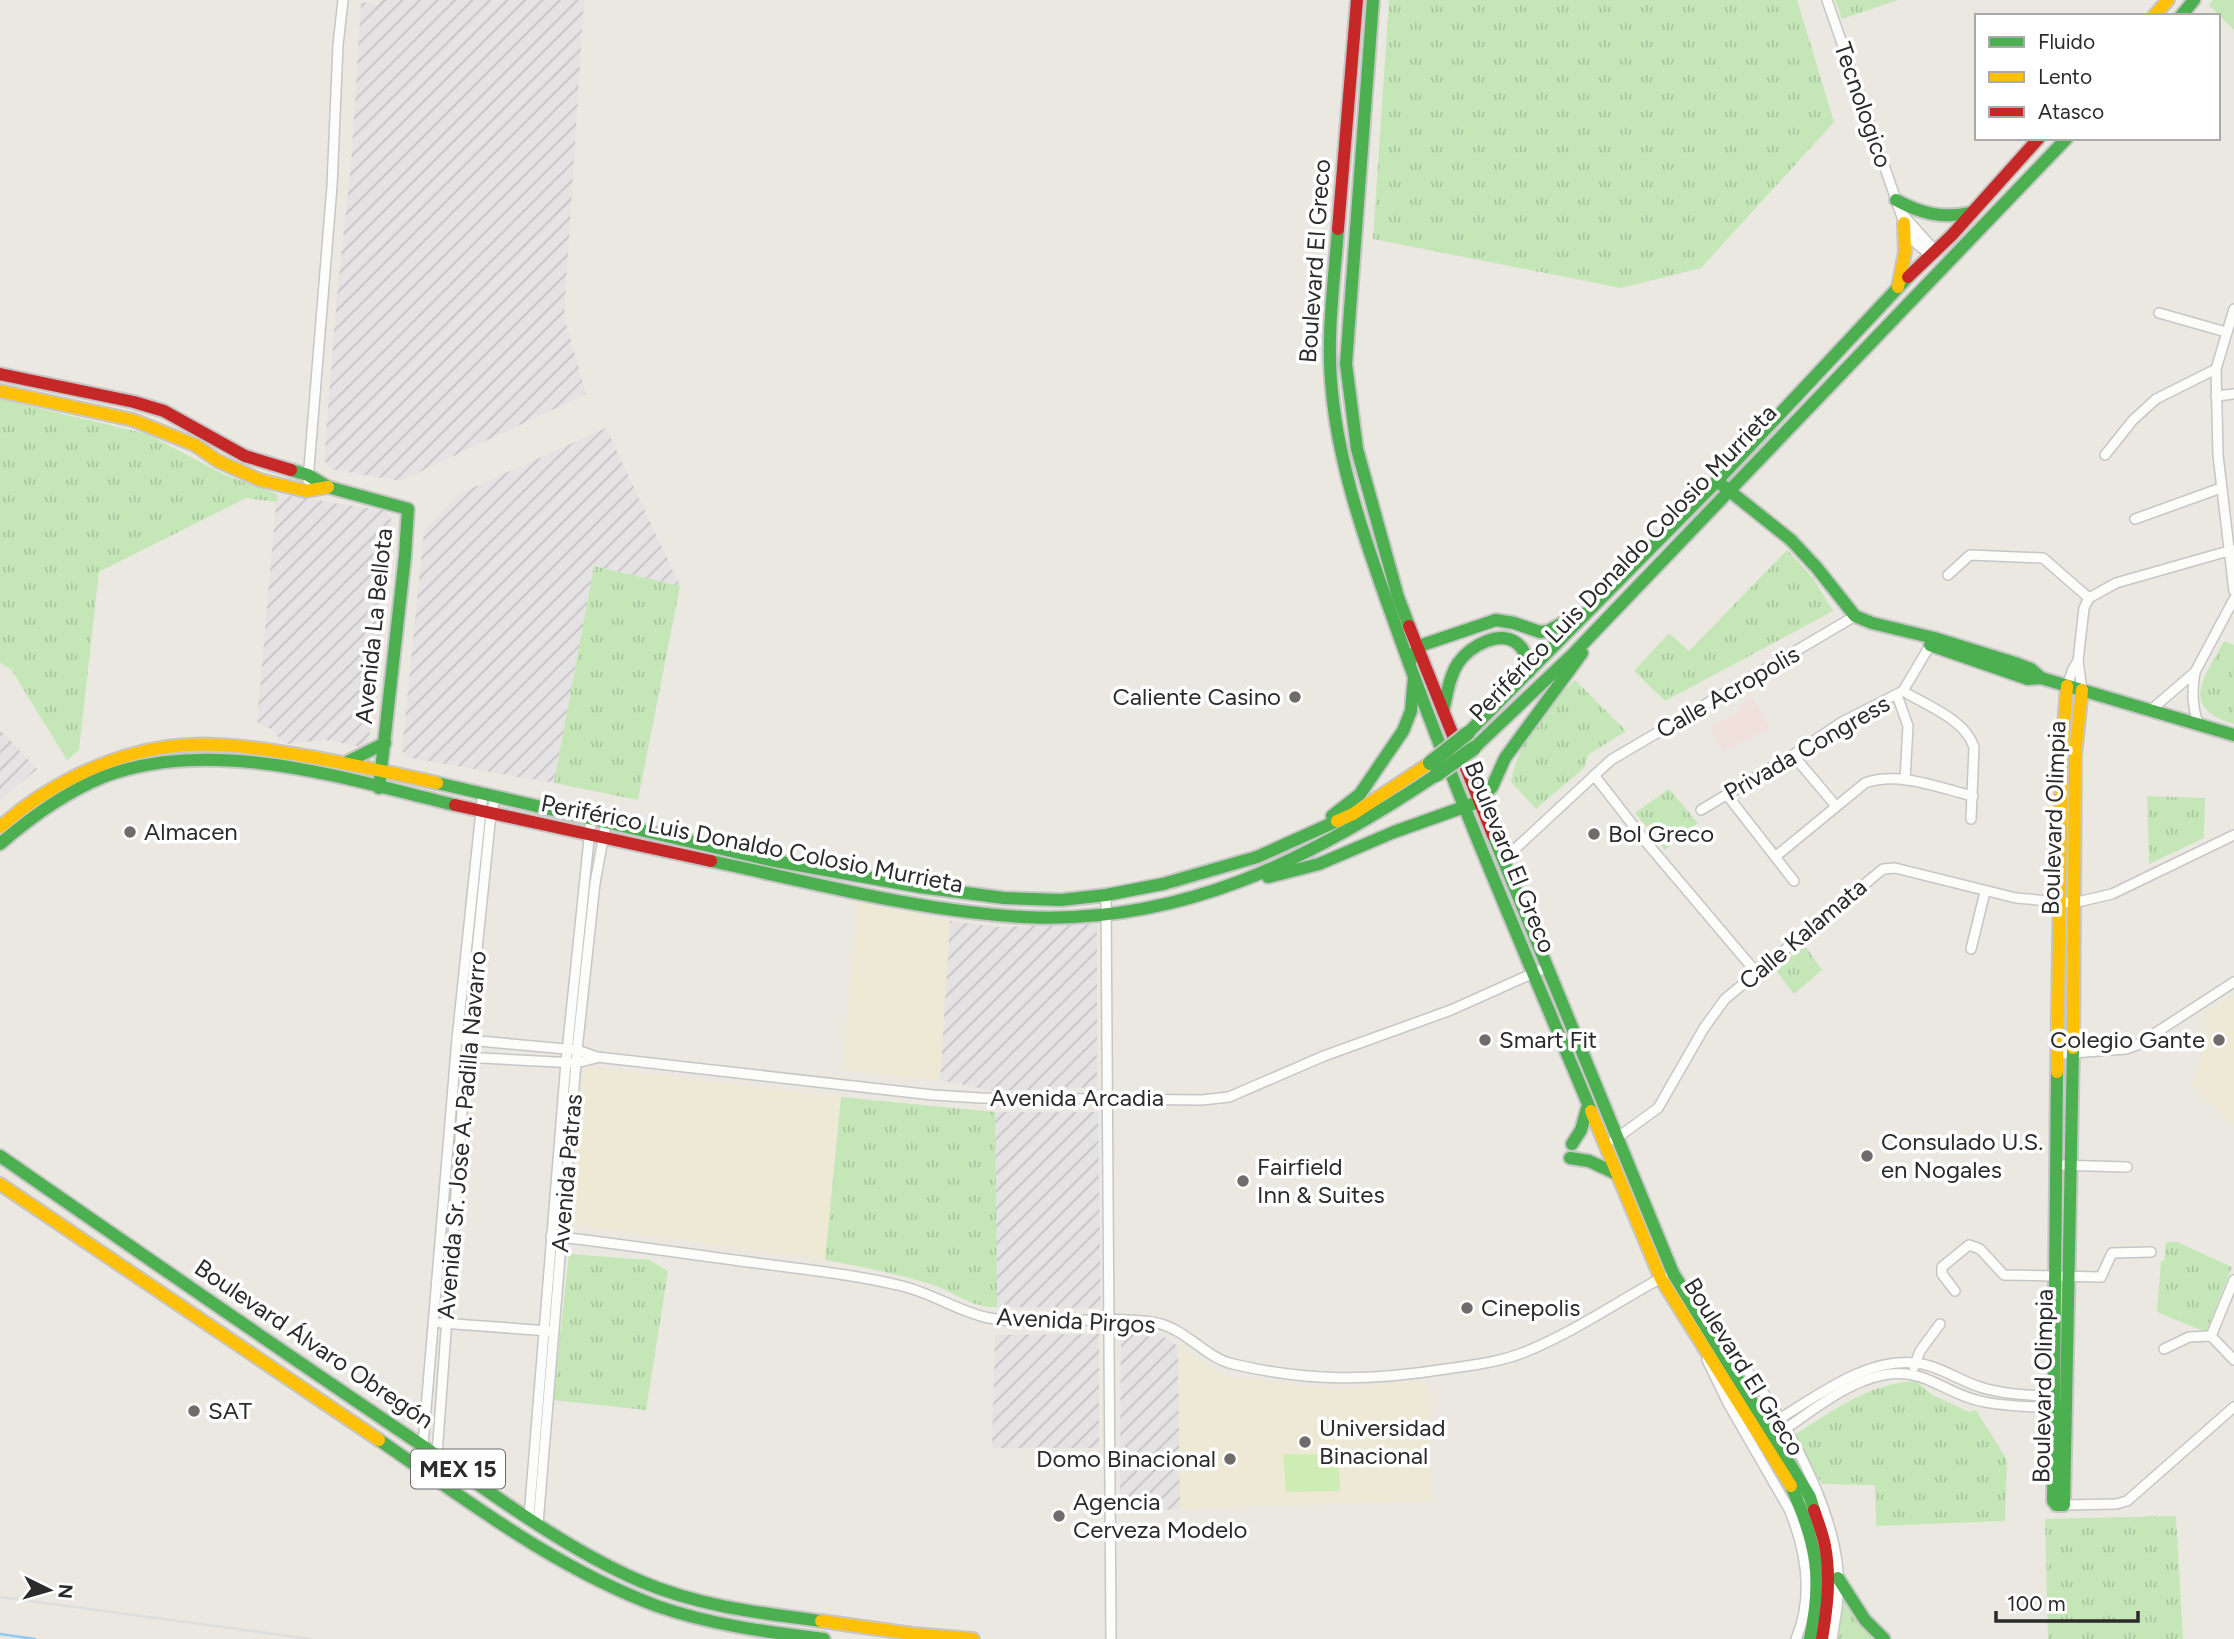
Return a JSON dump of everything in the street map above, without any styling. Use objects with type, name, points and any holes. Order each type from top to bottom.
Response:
[{"type":"main road","name":"Boulevard El Greco","points":[[1357,0],[1356,118],[1348,331],[1348,389],[1357,449],[1398,597],[1443,711],[1471,805],[1502,861],[1548,967],[1616,1133],[1667,1276]]},
{"type":"main road","name":"Boulevard El Greco","points":[[1373,0],[1329,344],[1332,394],[1342,450],[1367,545],[1411,670],[1471,805],[1533,972],[1617,1174],[1667,1276],[1810,1497],[1825,1546],[1828,1573],[1822,1639]]},
{"type":"main road","points":[[2156,14],[2168,0]]},
{"type":"main road","points":[[2183,14],[2194,0]]},
{"type":"main road","name":"Periférico Luis Donaldo Colosio Murrieta","points":[[0,827],[21,808],[63,782],[122,757],[168,747],[215,746],[259,748],[382,770],[770,860],[1003,898],[1061,900],[1106,895],[1163,884],[1258,857],[1353,814],[1474,748],[1589,638],[1897,288],[1971,213],[2037,140]]},
{"type":"main road","name":"Periférico Luis Donaldo Colosio Murrieta","points":[[0,844],[65,794],[91,782],[147,764],[216,759],[258,762],[919,905],[1039,918],[1107,914],[1194,896],[1252,878],[1324,844],[1374,816],[1433,769],[1597,602],[1722,486],[1904,306],[2065,140]]},
{"type":"main road","points":[[1897,288],[1905,252],[1900,211],[1954,217],[1971,213]]},
{"type":"main road","points":[[1904,306],[1907,293],[1925,270],[1932,253],[1969,232],[1981,229]]},
{"type":"main road","points":[[0,374],[134,402],[164,411],[245,456],[308,475],[328,488]]},
{"type":"main road","points":[[0,391],[133,420],[195,445],[218,461],[260,481],[306,491],[328,488]]},
{"type":"main road","points":[[1722,486],[1791,540],[1855,616],[1968,654],[2028,679],[2041,678],[2234,735]]},
{"type":"main road","name":"Avenida La Bellota","points":[[328,488],[408,509],[379,788]]},
{"type":"main road","points":[[1295,840],[1360,794],[1403,731],[1411,711],[1411,670],[1417,649],[1496,621],[1514,623],[1540,632],[1548,631],[1597,602]]},
{"type":"main road","points":[[1443,711],[1450,679],[1460,661],[1486,640],[1497,638],[1514,642],[1525,653],[1529,672]]},
{"type":"main road","points":[[1252,878],[1290,873],[1319,864],[1394,832],[1471,805],[1492,787],[1505,758],[1576,663],[1589,638]]},
{"type":"main road","name":"Boulevard Olimpia","points":[[2064,1506],[2054,1505],[2053,1501],[2066,1054],[2062,750],[2067,686]]},
{"type":"main road","name":"Boulevard Olimpia","points":[[2066,903],[2075,755],[2082,690]]},
{"type":"main road","points":[[343,763],[385,743]]},
{"type":"main road","points":[[1588,1105],[1581,1130],[1571,1151],[1617,1174]]},
{"type":"main road","name":"Boulevard Álvaro Obregón","points":[[0,1156],[533,1520],[587,1554],[640,1581],[723,1608],[913,1634],[973,1639]]},
{"type":"main road","name":"Boulevard Álvaro Obregón","points":[[0,1184],[550,1553],[618,1590],[687,1616],[727,1625],[824,1639]]},
{"type":"main road","points":[[224,1335],[252,1346],[281,1349],[295,1377],[309,1392]]},
{"type":"main road","name":"Boulevard El Greco","points":[[1739,1389],[1807,1521],[1815,1550],[1817,1577],[1817,1605],[1810,1639]]},
{"type":"main road","points":[[1839,1578],[1865,1619],[1884,1639]]},
{"type":"street","points":[[306,491],[332,186],[338,45],[343,0]]},
{"type":"street","name":"Tecnologico","points":[[1827,0],[1900,211],[1930,245],[1932,253]]},
{"type":"street","points":[[2234,309],[2216,369],[2218,455],[2234,591]]},
{"type":"street","points":[[2159,313],[2226,332]]},
{"type":"street","points":[[2105,455],[2133,420],[2156,399],[2216,369]]},
{"type":"street","points":[[22,397],[25,381]]},
{"type":"street","points":[[2216,396],[2234,394]]},
{"type":"street","points":[[2135,519],[2221,488]]},
{"type":"street","points":[[2082,690],[2078,661],[2084,608],[2089,598],[2116,583],[2231,550]]},
{"type":"street","points":[[1948,575],[1970,555],[2038,557],[2047,560],[2089,598]]},
{"type":"street","points":[[2198,723],[2191,693],[2195,672],[2234,599]]},
{"type":"street","name":"Calle Acropolis","points":[[1502,861],[1611,760],[1855,616]]},
{"type":"street","name":"Privada Congress","points":[[1701,810],[1842,722],[1900,693],[1932,642]]},
{"type":"street","points":[[2067,686],[2078,661]]},
{"type":"street","points":[[2152,709],[2195,672]]},
{"type":"street","points":[[1900,693],[1908,726],[1905,780]]},
{"type":"street","points":[[1900,693],[1961,726],[1971,738],[1974,747],[1971,819]]},
{"type":"street","points":[[1793,755],[1836,806]]},
{"type":"street","points":[[1598,772],[1646,842],[1756,972]]},
{"type":"street","points":[[1775,857],[1865,783],[1875,779],[1905,780],[1973,796]]},
{"type":"street","name":"Avenida Sr. Jose A. Padilla Navarro","points":[[415,1464],[423,1445],[472,887],[489,794]]},
{"type":"street","points":[[1727,795],[1794,881]]},
{"type":"street","name":"Avenida Sr. Jose A. Padilla Navarro","points":[[430,1474],[437,1455],[466,1057],[483,888],[486,812]]},
{"type":"street","name":"Avenida Patras","points":[[533,1520],[543,1331],[556,1237],[572,1049],[596,837],[591,820]]},
{"type":"street","name":"Avenida Patras","points":[[596,837],[607,823]]},
{"type":"street","name":"Calle Kalamata","points":[[1602,1139],[1630,1127],[1658,1108],[1711,1016],[1725,999],[1882,869],[1895,868],[2016,898],[2066,903],[2112,894],[2234,835]]},
{"type":"street","points":[[472,887],[483,888]]},
{"type":"street","points":[[1971,949],[1985,892]]},
{"type":"street","points":[[1106,895],[1111,1639]]},
{"type":"street","name":"Avenida Arcadia","points":[[457,1039],[572,1049],[597,1057],[933,1095],[981,1098],[1202,1100],[1229,1097],[1324,1056],[1451,1010],[1548,967]]},
{"type":"street","points":[[2066,1054],[2126,1049],[2137,1045],[2234,982]]},
{"type":"street","name":"Avenida Arcadia","points":[[456,1056],[571,1062],[597,1057]]},
{"type":"street","points":[[2064,1165],[2127,1167]]},
{"type":"street","name":"Avenida Patras","points":[[533,1520],[554,1332],[556,1237]]},
{"type":"street","name":"Avenida Pirgos","points":[[556,1237],[874,1280],[934,1296],[986,1318],[1010,1321],[1152,1322],[1166,1325],[1230,1364],[1284,1375],[1350,1380],[1377,1379],[1478,1364],[1523,1352],[1587,1322],[1667,1276]]},
{"type":"street","points":[[1955,1291],[1942,1274],[1942,1267],[1969,1244],[1980,1249],[2004,1275],[2101,1277],[2112,1253],[2151,1252]]},
{"type":"street","points":[[2211,1336],[2234,1280]]},
{"type":"street","points":[[433,1322],[554,1332]]},
{"type":"street","points":[[1913,1374],[1920,1351],[1940,1324]]},
{"type":"street","points":[[1700,1330],[1739,1362],[1779,1419],[1812,1478],[1834,1541],[1839,1578],[1832,1639]]},
{"type":"street","points":[[1700,1330],[1715,1379],[1789,1509],[1803,1549],[1807,1592],[1796,1639]]},
{"type":"street","points":[[2164,1349],[2189,1337],[2211,1336],[2234,1360]]},
{"type":"street","points":[[1779,1419],[1853,1376],[1875,1367],[1915,1363],[1971,1384],[2058,1401]]},
{"type":"street","points":[[1785,1429],[1838,1395],[1869,1379],[1898,1373],[1913,1374],[1968,1397],[1999,1404],[2058,1401]]},
{"type":"street","points":[[1999,1404],[2001,1391]]},
{"type":"street","points":[[2064,1506],[2116,1504],[2127,1501],[2234,1407]]},
{"type":"shaded area","points":[[379,0],[584,0],[564,316],[586,394],[400,481],[331,469],[324,460],[351,165],[361,2],[379,5]]},
{"type":"shaded area","points":[[606,428],[680,586],[594,566],[554,783],[406,757],[402,750],[424,531],[459,494]]},
{"type":"shaded area","points":[[277,494],[386,511],[391,518],[368,748],[325,740],[286,744],[271,729],[257,722]]},
{"type":"shaded area","points":[[1752,697],[1770,728],[1722,752],[1710,727],[1740,711],[1737,706]]},
{"type":"shaded area","points":[[0,730],[37,769],[0,800]]},
{"type":"shaded area","points":[[858,901],[950,921],[940,1080],[842,1070]]},
{"type":"shaded area","points":[[950,921],[996,927],[1097,924],[1097,1087],[994,1091],[940,1080]]},
{"type":"shaded area","name":"Colegio Gante","points":[[2234,994],[2234,1126],[2191,1086],[2199,1069],[2207,1011]]},
{"type":"shaded area","points":[[584,1066],[841,1097],[825,1260],[568,1224]]},
{"type":"shaded area","points":[[995,1112],[1098,1112],[1101,1308],[997,1307]]},
{"type":"shaded area","points":[[1099,1334],[1099,1448],[992,1448],[995,1335]]},
{"type":"shaded area","points":[[1121,1334],[1159,1334],[1178,1346],[1180,1509],[1120,1511]]},
{"type":"shaded area","name":"Universidad Binacional","points":[[1178,1346],[1225,1376],[1340,1390],[1423,1379],[1429,1391],[1431,1501],[1180,1509]]},
{"type":"green space","points":[[1389,0],[1797,0],[1834,122],[1701,268],[1621,288],[1373,239]]},
{"type":"green space","points":[[1835,0],[1898,0],[1842,19]]},
{"type":"green space","points":[[2213,0],[2234,0],[2234,30],[2220,14],[2209,5]]},
{"type":"green space","points":[[0,399],[147,434],[223,474],[277,494],[277,502],[246,498],[99,572],[79,750],[67,760],[11,669],[0,663]]},
{"type":"green space","points":[[1787,550],[1813,578],[1833,611],[1665,701],[1634,671],[1669,633],[1689,651]]},
{"type":"green space","points":[[594,566],[680,586],[638,800],[554,783]]},
{"type":"green space","points":[[2224,641],[2234,645],[2234,724],[2216,717],[2206,709],[2201,699],[2204,678]]},
{"type":"green space","points":[[1575,680],[1626,731],[1589,754],[1584,768],[1536,809],[1511,782],[1514,768],[1534,726]]},
{"type":"green space","points":[[1669,789],[1698,823],[1665,850],[1635,813]]},
{"type":"green space","points":[[2147,796],[2205,798],[2204,838],[2149,864]]},
{"type":"green space","points":[[1805,946],[1822,970],[1794,994],[1775,969]]},
{"type":"green space","points":[[841,1097],[995,1112],[997,1307],[973,1303],[936,1286],[909,1278],[825,1260]]},
{"type":"green space","points":[[2166,1242],[2177,1242],[2232,1267],[2206,1332],[2157,1312],[2161,1261],[2164,1261]]},
{"type":"green space","points":[[569,1254],[649,1260],[668,1271],[646,1410],[553,1400]]},
{"type":"green space","points":[[1916,1381],[1931,1394],[1969,1412],[1976,1410],[2007,1460],[2005,1521],[1876,1526],[1875,1485],[1822,1484],[1793,1436],[1837,1408],[1867,1393],[1882,1387]]},
{"type":"green space","points":[[1283,1454],[1339,1455],[1340,1491],[1286,1492]]},
{"type":"green space","points":[[2176,1516],[2183,1639],[2048,1639],[2045,1519]]},
{"type":"green space","points":[[1838,1585],[1872,1639],[1829,1639]]},
{"type":"waterway","points":[[0,1634],[35,1639]]},
{"type":"railway","points":[[0,1597],[311,1639]]},
{"type":"traffic: fast","points":[[1373,0],[1346,364],[1357,449],[1398,597],[1409,626]]},
{"type":"traffic: fast","points":[[2183,14],[2194,0]]},
{"type":"traffic: fast","points":[[1474,748],[1574,653],[2065,140]]},
{"type":"traffic: fast","points":[[1896,200],[1931,214],[1969,213]]},
{"type":"traffic: fast","points":[[1338,229],[1331,310],[1330,372],[1342,456],[1359,519],[1446,760],[1591,1111]]},
{"type":"traffic: fast","points":[[1468,733],[1717,481],[1908,277]]},
{"type":"traffic: fast","points":[[291,470],[308,475],[328,487],[408,509],[379,788]]},
{"type":"traffic: fast","points":[[1717,481],[1791,540],[1855,616],[2018,664],[2031,669],[2041,678]]},
{"type":"traffic: fast","points":[[1409,663],[1417,649],[1425,644],[1496,620],[1540,632],[1548,631],[1575,616]]},
{"type":"traffic: fast","points":[[1443,711],[1455,668],[1463,657],[1478,645],[1504,638],[1513,641],[1524,651],[1529,672]]},
{"type":"traffic: fast","points":[[1930,645],[2028,679],[2041,678],[2234,735]]},
{"type":"traffic: fast","points":[[1268,877],[1319,864],[1394,832],[1478,802],[1492,787],[1505,758],[1582,653]]},
{"type":"traffic: fast","points":[[1332,816],[1360,794],[1403,731],[1411,711],[1414,677]]},
{"type":"traffic: fast","points":[[1430,763],[1468,733]]},
{"type":"traffic: fast","points":[[345,763],[385,743]]},
{"type":"traffic: fast","points":[[1436,775],[1474,748]]},
{"type":"traffic: fast","points":[[0,844],[48,806],[89,783],[145,765],[188,760],[279,766],[455,805]]},
{"type":"traffic: fast","points":[[711,861],[944,909],[1023,917],[1081,917],[1136,910],[1190,898],[1241,881],[1340,834],[1436,775]]},
{"type":"traffic: fast","points":[[437,783],[770,860],[920,887],[1004,898],[1061,900],[1163,884],[1257,857],[1337,821]]},
{"type":"traffic: fast","points":[[1493,835],[1673,1273],[1810,1497],[1814,1510]]},
{"type":"traffic: fast","points":[[2057,1072],[2053,1501],[2056,1505],[2064,1505],[2073,1048]]},
{"type":"traffic: fast","points":[[1572,1144],[1581,1130],[1588,1105]]},
{"type":"traffic: fast","points":[[0,1156],[494,1496],[610,1567],[684,1597],[821,1621]]},
{"type":"traffic: fast","points":[[1570,1158],[1589,1161],[1617,1174]]},
{"type":"traffic: fast","points":[[379,1440],[513,1532],[583,1573],[619,1590],[657,1606],[698,1618],[824,1639]]},
{"type":"traffic: fast","points":[[1791,1486],[1807,1525],[1815,1561],[1816,1597],[1810,1639]]},
{"type":"traffic: fast","points":[[1838,1578],[1865,1620],[1884,1639]]},
{"type":"traffic: slow","points":[[2156,14],[2168,0]]},
{"type":"traffic: slow","points":[[1898,287],[1905,252],[1904,223]]},
{"type":"traffic: slow","points":[[0,391],[133,420],[195,445],[218,461],[260,480],[306,491],[328,487]]},
{"type":"traffic: slow","points":[[2057,1072],[2062,750],[2067,686]]},
{"type":"traffic: slow","points":[[2073,1048],[2075,755],[2082,690]]},
{"type":"traffic: slow","points":[[0,827],[37,798],[99,765],[144,751],[185,745],[239,746],[275,751],[437,783]]},
{"type":"traffic: slow","points":[[1337,821],[1353,814],[1430,763]]},
{"type":"traffic: slow","points":[[1591,1111],[1661,1279],[1791,1486]]},
{"type":"traffic: slow","points":[[0,1184],[379,1440]]},
{"type":"traffic: slow","points":[[821,1621],[973,1639]]},
{"type":"traffic: jam","points":[[1338,229],[1357,0]]},
{"type":"traffic: jam","points":[[1908,277],[1952,235],[2037,140]]},
{"type":"traffic: jam","points":[[0,374],[134,402],[164,411],[245,456],[291,470]]},
{"type":"traffic: jam","points":[[1409,626],[1493,835]]},
{"type":"traffic: jam","points":[[455,805],[711,861]]},
{"type":"traffic: jam","points":[[1814,1510],[1824,1542],[1828,1569],[1822,1639]]},
{"type":"place","name":"Caliente Casino","points":[[1295,697]]},
{"type":"place","name":"Almacen","points":[[130,832]]},
{"type":"place","name":"Bol Greco","points":[[1594,834]]},
{"type":"place","name":"Smart Fit","points":[[1485,1040]]},
{"type":"place","name":"Colegio Gante","points":[[2219,1040]]},
{"type":"place","name":"Consulado U.S. en Nogales","points":[[1867,1156]]},
{"type":"place","name":"Fairfield Inn & Suites","points":[[1243,1181]]},
{"type":"place","name":"Cinepolis","points":[[1467,1308]]},
{"type":"place","name":"SAT","points":[[194,1411]]},
{"type":"place","name":"Universidad Binacional","points":[[1305,1442]]},
{"type":"place","name":"Domo Binacional","points":[[1230,1459]]},
{"type":"place","name":"Agencia Cerveza Modelo","points":[[1059,1516]]}]
